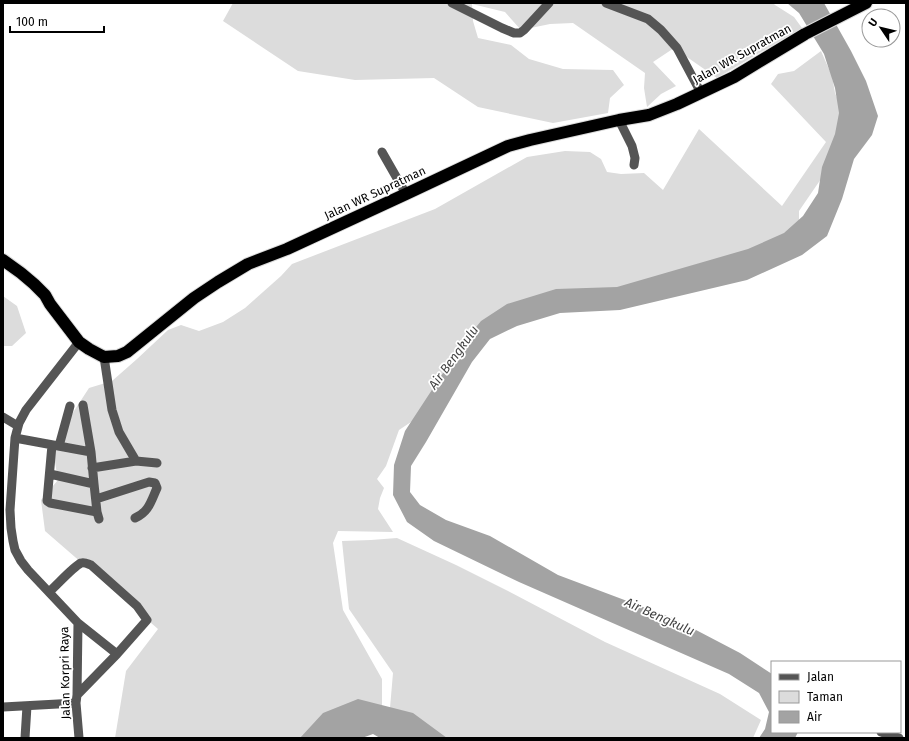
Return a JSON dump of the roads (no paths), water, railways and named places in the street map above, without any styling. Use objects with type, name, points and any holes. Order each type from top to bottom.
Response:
[{"type":"highway","name":"Jalan WR Supratman","points":[[104,357],[118,356],[127,352],[194,298],[248,264],[287,249],[508,146],[619,120],[649,115],[662,110],[734,77],[805,34],[866,3]]},
{"type":"highway","points":[[3,260],[21,273],[45,295],[50,304],[80,342],[95,353],[104,357]]},
{"type":"street","points":[[452,3],[502,28],[514,33],[520,33],[549,3]]},
{"type":"street","points":[[606,3],[648,19],[661,30],[677,48],[701,93]]},
{"type":"street","points":[[619,120],[632,146],[635,158],[634,165]]},
{"type":"street","points":[[382,152],[406,194]]},
{"type":"street","name":"Jalan Korpri Raya","points":[[79,738],[77,699],[78,623],[20,561],[13,541],[10,510],[15,438],[18,426],[26,410],[80,342]]},
{"type":"street","points":[[104,357],[112,410],[119,432],[136,461]]},
{"type":"street","points":[[70,406],[56,445],[50,474],[47,500],[48,502],[98,515],[91,452],[83,405]]},
{"type":"street","points":[[3,417],[18,426]]},
{"type":"street","points":[[15,438],[91,452]]},
{"type":"street","points":[[92,468],[136,461],[157,463]]},
{"type":"street","points":[[50,474],[94,484]]},
{"type":"street","points":[[96,499],[149,482],[155,483],[157,488],[148,508],[142,515],[135,518]]},
{"type":"street","points":[[3,707],[27,706],[77,699],[147,620],[137,606],[91,565],[86,563],[76,566],[49,592]]},
{"type":"street","points":[[78,623],[117,654]]},
{"type":"street","points":[[25,738],[27,706]]},
{"type":"street","points":[[884,733],[899,738]]},
{"type":"water","name":"Air Bengkulu","points":[[787,3],[824,3],[866,81],[878,116],[872,135],[854,159],[842,199],[827,236],[802,255],[747,280],[620,310],[560,313],[517,326],[490,339],[472,362],[411,466],[410,492],[420,505],[446,520],[490,536],[558,575],[675,619],[740,653],[771,673],[771,733],[798,733],[795,738],[759,738],[765,729],[769,712],[759,693],[729,674],[519,582],[434,541],[407,522],[393,495],[394,465],[405,431],[460,347],[481,321],[507,304],[556,289],[617,287],[748,249],[784,233],[803,216],[818,193],[822,167],[835,134],[839,113],[835,88],[824,54],[799,13]]},
{"type":"water","points":[[358,699],[413,713],[447,738],[380,738],[373,734],[362,738],[300,738],[323,713]]}]
